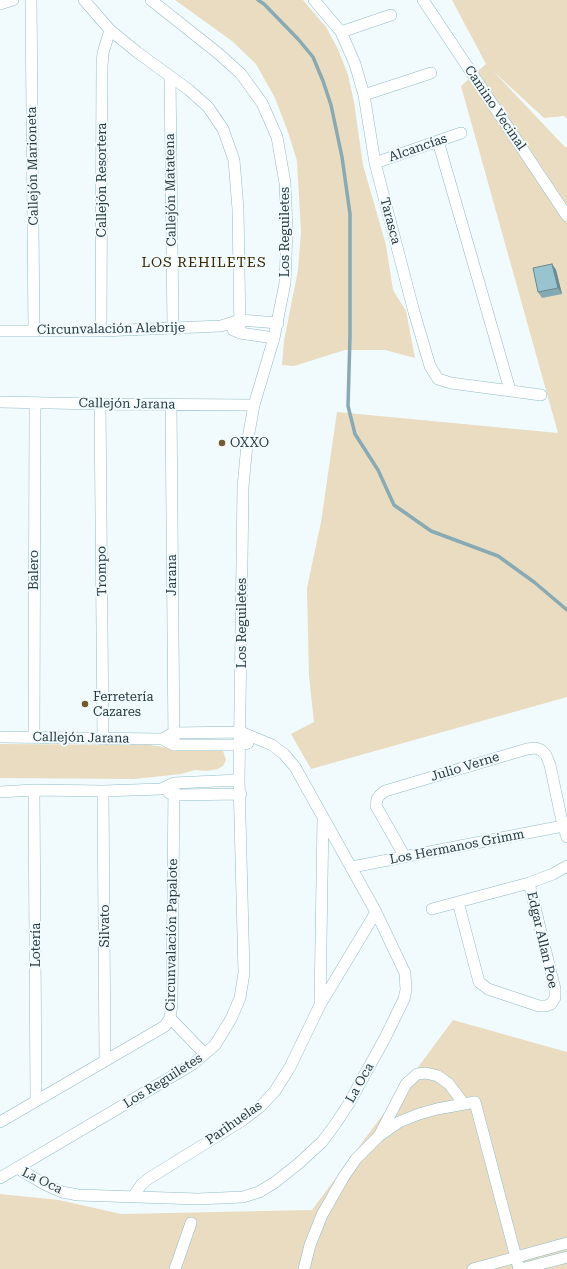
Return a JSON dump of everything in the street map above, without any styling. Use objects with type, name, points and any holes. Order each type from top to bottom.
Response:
[{"type":"street","points":[[0,4],[13,0]]},
{"type":"street","name":"Callejón Marioneta","points":[[31,0],[34,331]]},
{"type":"street","points":[[84,0],[110,30],[189,90],[208,107],[223,129],[234,160],[238,209],[240,333]]},
{"type":"street","name":"Los Reguiletes","points":[[0,1178],[155,1088],[193,1064],[205,1054],[215,1045],[231,1019],[240,998],[244,973],[240,794],[243,487],[247,444],[254,405],[278,323],[285,283],[287,230],[285,183],[277,137],[262,103],[241,74],[219,54],[151,0]]},
{"type":"street","name":"Tarasca","points":[[314,0],[341,32],[355,64],[364,95],[375,163],[414,312],[430,366],[438,379],[451,383],[541,395]]},
{"type":"street","name":"Camino Vecinal","points":[[423,0],[567,216]]},
{"type":"street","points":[[341,32],[391,15]]},
{"type":"street","name":"Callejón Resortera","points":[[101,331],[102,66],[103,53],[110,30]]},
{"type":"street","points":[[364,95],[431,73]]},
{"type":"street","name":"Callejón Matatena","points":[[170,76],[173,328]]},
{"type":"street","name":"Alcancías","points":[[375,163],[462,133]]},
{"type":"street","points":[[438,141],[510,390]]},
{"type":"street","points":[[240,320],[278,323]]},
{"type":"street","name":"Circunvalación Alebrije","points":[[0,331],[101,331],[222,326],[240,320]]},
{"type":"street","name":"Circunvalación Alebrije","points":[[222,326],[240,333],[274,338]]},
{"type":"street","name":"Callejón Jarana","points":[[0,402],[254,405]]},
{"type":"street","name":"Balero","points":[[34,738],[35,403]]},
{"type":"street","name":"Trompo","points":[[100,404],[104,739]]},
{"type":"street","name":"Jarana","points":[[171,405],[174,745]]},
{"type":"street","name":"Callejón Jarana","points":[[0,737],[162,739],[174,733],[241,732]]},
{"type":"street","name":"La Oca","points":[[16,1168],[62,1192],[78,1195],[198,1199],[243,1197],[259,1192],[274,1183],[322,1142],[348,1105],[399,1011],[406,990],[405,973],[376,912],[352,867],[295,767],[284,754],[272,745],[241,732]]},
{"type":"street","name":"Callejón Jarana","points":[[162,739],[174,745],[241,745]]},
{"type":"street","points":[[241,745],[259,739]]},
{"type":"street","name":"Julio Verne","points":[[405,857],[376,806],[377,799],[380,794],[385,791],[527,748],[541,750],[546,755],[563,826]]},
{"type":"street","points":[[0,792],[34,790],[102,791],[161,789],[174,783],[240,780]]},
{"type":"street","name":"Circunvalación Papalote","points":[[0,1122],[165,1026],[170,1018],[172,1004],[174,783]]},
{"type":"street","points":[[161,789],[174,796],[240,794]]},
{"type":"street","name":"Lotería","points":[[34,790],[36,1100]]},
{"type":"street","name":"Silvato","points":[[102,791],[105,1061]]},
{"type":"street","name":"Parihuelas","points":[[320,1005],[323,818]]},
{"type":"street","points":[[563,826],[567,837]]},
{"type":"street","name":"Los Hermanos Grimm","points":[[352,867],[563,826]]},
{"type":"street","points":[[432,909],[529,883],[553,874],[567,866]]},
{"type":"street","name":"Edgar Allan Poe","points":[[458,902],[480,982],[483,986],[539,1006],[546,1006],[552,1004],[555,998],[555,988],[529,883]]},
{"type":"street","name":"Parihuelas","points":[[133,1197],[142,1185],[153,1176],[226,1131],[260,1107],[275,1091],[290,1067],[320,1005],[376,912]]},
{"type":"street","points":[[170,1018],[205,1054]]},
{"type":"street","points":[[379,1136],[406,1084],[417,1074],[426,1073],[438,1076],[449,1084],[464,1104]]},
{"type":"street","points":[[304,1269],[310,1245],[322,1215],[343,1178],[356,1159],[379,1136],[399,1122],[419,1114],[475,1102],[520,1269],[567,1257]]},
{"type":"street","points":[[175,1269],[191,1223]]},
{"type":"street","points":[[473,1269],[567,1243]]},
{"type":"shaded area","points":[[175,0],[303,0],[326,27],[338,49],[348,75],[354,102],[363,165],[386,245],[393,290],[406,311],[415,358],[385,350],[345,350],[294,366],[282,365],[284,341],[298,270],[301,232],[297,161],[275,98],[256,64],[232,41]]},
{"type":"shaded area","points":[[452,0],[567,0],[567,119],[564,116],[544,118],[493,71],[565,147],[567,147],[567,697],[311,769],[291,734],[314,722],[309,676],[307,588],[321,522],[337,412],[558,433],[461,86],[486,64]]},
{"type":"shaded area","points":[[0,744],[150,745],[191,751],[223,751],[226,760],[223,766],[218,769],[208,771],[195,770],[181,774],[135,779],[0,778]]},
{"type":"shaded area","points":[[453,1020],[567,1052],[567,1269],[0,1269],[0,1194],[59,1200],[121,1214],[312,1210]]},
{"type":"building","points":[[552,264],[558,288],[538,292],[533,268]]},
{"type":"waterway","points":[[258,0],[264,4],[298,39],[313,57],[331,105],[342,157],[350,214],[350,336],[348,406],[355,434],[378,470],[394,505],[431,531],[498,556],[534,582],[567,610]]},
{"type":"place","name":"OXXO","points":[[222,443]]},
{"type":"place","name":"Ferretería Cazares","points":[[85,704]]},
{"type":"district","name":"LOS REHILETES","points":[[204,263]]}]
